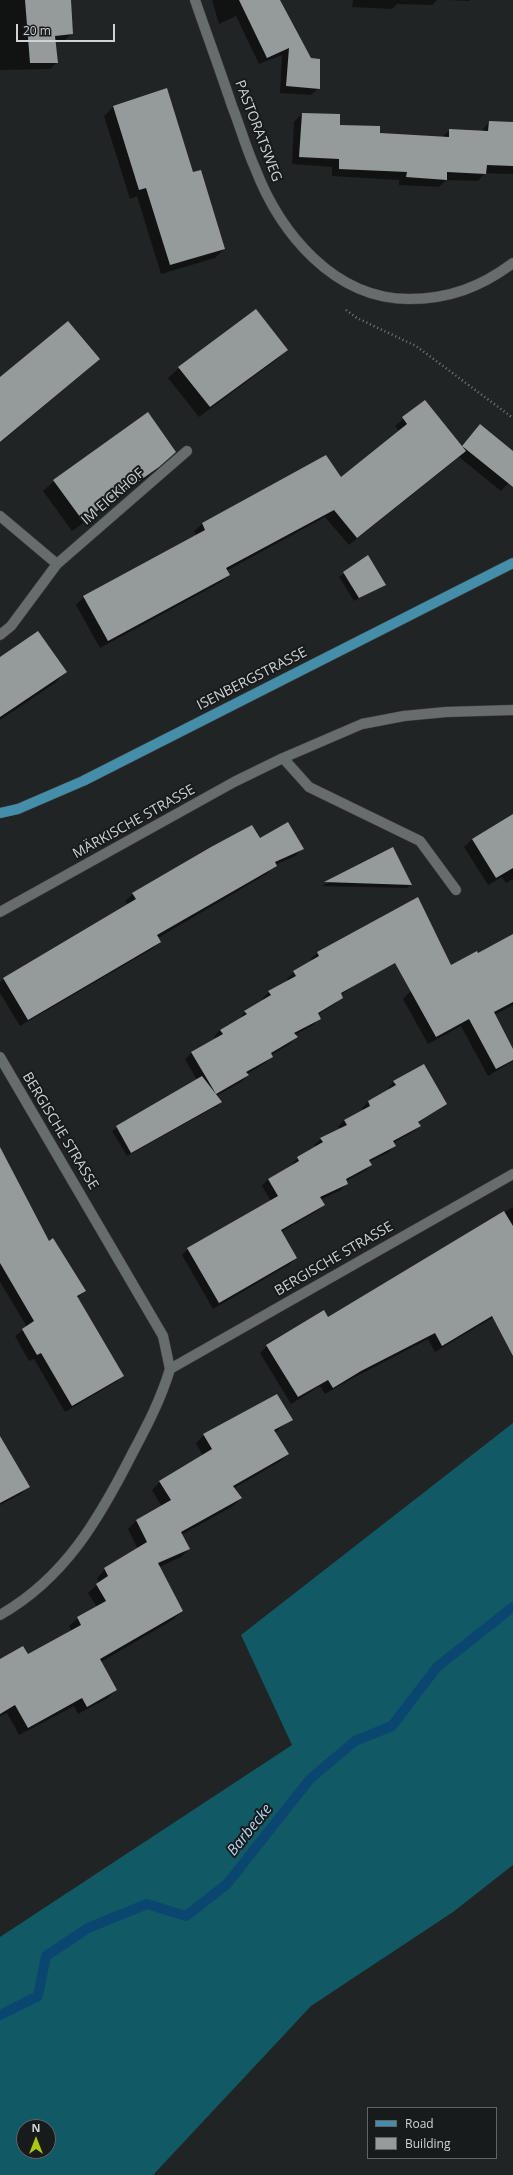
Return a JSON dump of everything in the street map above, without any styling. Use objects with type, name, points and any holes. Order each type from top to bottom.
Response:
[{"type":"main road","name":"ISENBERGSTRASSE","points":[[0,813],[18,809],[84,781],[513,563]]},
{"type":"street","name":"PASTORATSWEG","points":[[195,0],[255,170],[275,208],[301,246],[322,266],[344,282],[369,293],[397,299],[426,299],[455,294],[477,286],[496,276],[513,264]]},
{"type":"street","name":"IM EICKHOF","points":[[0,635],[11,626],[56,564],[187,451]]},
{"type":"street","points":[[0,516],[56,564]]},
{"type":"street","name":"MÄRKISCHE STRASSE","points":[[0,912],[234,782],[283,758],[362,724],[384,719],[446,712],[513,710]]},
{"type":"street","points":[[283,758],[309,787],[420,841],[456,890]]},
{"type":"street","name":"BERGISCHE STRASSE","points":[[0,1057],[163,1336],[170,1368],[164,1391],[152,1416],[113,1492],[90,1528],[63,1565],[37,1592],[0,1615]]},
{"type":"street","name":"BERGISCHE STRASSE","points":[[170,1368],[513,1174]]},
{"type":"path","points":[[357,318],[416,346],[513,418]]},
{"type":"shaded area","points":[[513,1423],[513,1865],[453,1912],[311,2006],[153,2175],[0,2175],[0,1937],[292,1745],[241,1635]]},
{"type":"building","points":[[25,0],[71,0],[73,34],[55,36],[58,63],[30,63]]},
{"type":"building","points":[[239,0],[280,0],[311,58],[320,59],[320,89],[286,86],[289,48],[267,58]]},
{"type":"building","points":[[167,88],[193,172],[201,170],[225,249],[170,265],[146,188],[139,190],[113,106]]},
{"type":"building","points":[[302,113],[340,114],[340,125],[380,126],[380,133],[449,137],[449,129],[488,131],[489,121],[513,122],[513,166],[487,165],[486,174],[447,172],[447,180],[406,177],[407,172],[339,169],[339,159],[299,157]]},
{"type":"building","points":[[256,309],[288,350],[210,407],[178,367]]},
{"type":"building","points":[[68,321],[100,359],[0,442],[0,377]]},
{"type":"building","points":[[425,400],[466,451],[357,538],[334,510],[226,568],[230,575],[108,641],[83,596],[205,530],[202,523],[326,455],[341,477],[407,424],[402,417]]},
{"type":"building","points":[[148,412],[176,452],[159,467],[83,521],[53,480]]},
{"type":"building","points":[[480,424],[513,451],[513,487],[462,446]]},
{"type":"building","points":[[368,555],[386,585],[359,598],[343,572]]},
{"type":"building","points":[[38,631],[67,672],[0,717],[0,657]]},
{"type":"building","points":[[513,814],[513,868],[496,878],[472,839]]},
{"type":"building","points":[[288,822],[304,849],[275,862],[277,866],[157,935],[161,942],[28,1020],[3,978],[136,899],[132,893],[211,847],[252,825],[260,838]]},
{"type":"building","points":[[393,847],[412,885],[324,882]]},
{"type":"building","points":[[418,897],[451,965],[477,951],[478,953],[513,934],[513,1002],[494,1012],[513,1049],[513,1060],[496,1069],[469,1019],[436,1037],[395,963],[341,993],[343,998],[318,1013],[321,1019],[294,1033],[298,1037],[271,1053],[273,1057],[246,1072],[249,1075],[216,1094],[191,1052],[223,1034],[220,1030],[247,1014],[244,1011],[271,995],[268,991],[296,976],[293,971],[319,956],[317,952]]},
{"type":"building","points":[[424,1064],[447,1104],[418,1122],[421,1126],[393,1141],[396,1146],[369,1160],[372,1165],[346,1179],[348,1184],[320,1197],[325,1205],[281,1230],[297,1258],[219,1303],[187,1248],[278,1196],[268,1179],[299,1161],[297,1157],[323,1142],[320,1138],[347,1125],[344,1120],[370,1106],[368,1101],[396,1085],[393,1081]]},
{"type":"building","points":[[202,1076],[222,1102],[131,1153],[116,1126]]},
{"type":"building","points":[[0,1147],[49,1241],[53,1238],[86,1291],[77,1296],[124,1376],[72,1406],[41,1353],[37,1355],[22,1329],[34,1321],[0,1263]]},
{"type":"building","points":[[504,1211],[513,1226],[513,1356],[492,1316],[442,1346],[435,1333],[361,1371],[333,1388],[328,1380],[298,1397],[266,1345],[324,1310],[328,1317]]},
{"type":"building","points":[[277,1394],[293,1420],[274,1430],[289,1454],[233,1486],[242,1498],[181,1532],[190,1549],[158,1563],[183,1611],[100,1659],[117,1690],[87,1707],[82,1698],[28,1728],[15,1705],[0,1714],[0,1659],[23,1646],[28,1654],[81,1625],[77,1617],[106,1601],[96,1584],[108,1576],[104,1568],[147,1542],[136,1520],[171,1500],[159,1481],[212,1449],[203,1434]]},
{"type":"building","points":[[0,1436],[30,1487],[0,1503]]},
{"type":"waterway","name":"Barbecke","points":[[0,2015],[38,1996],[46,1956],[88,1928],[147,1904],[186,1916],[227,1884],[310,1779],[355,1741],[392,1726],[437,1667],[513,1607]]}]
